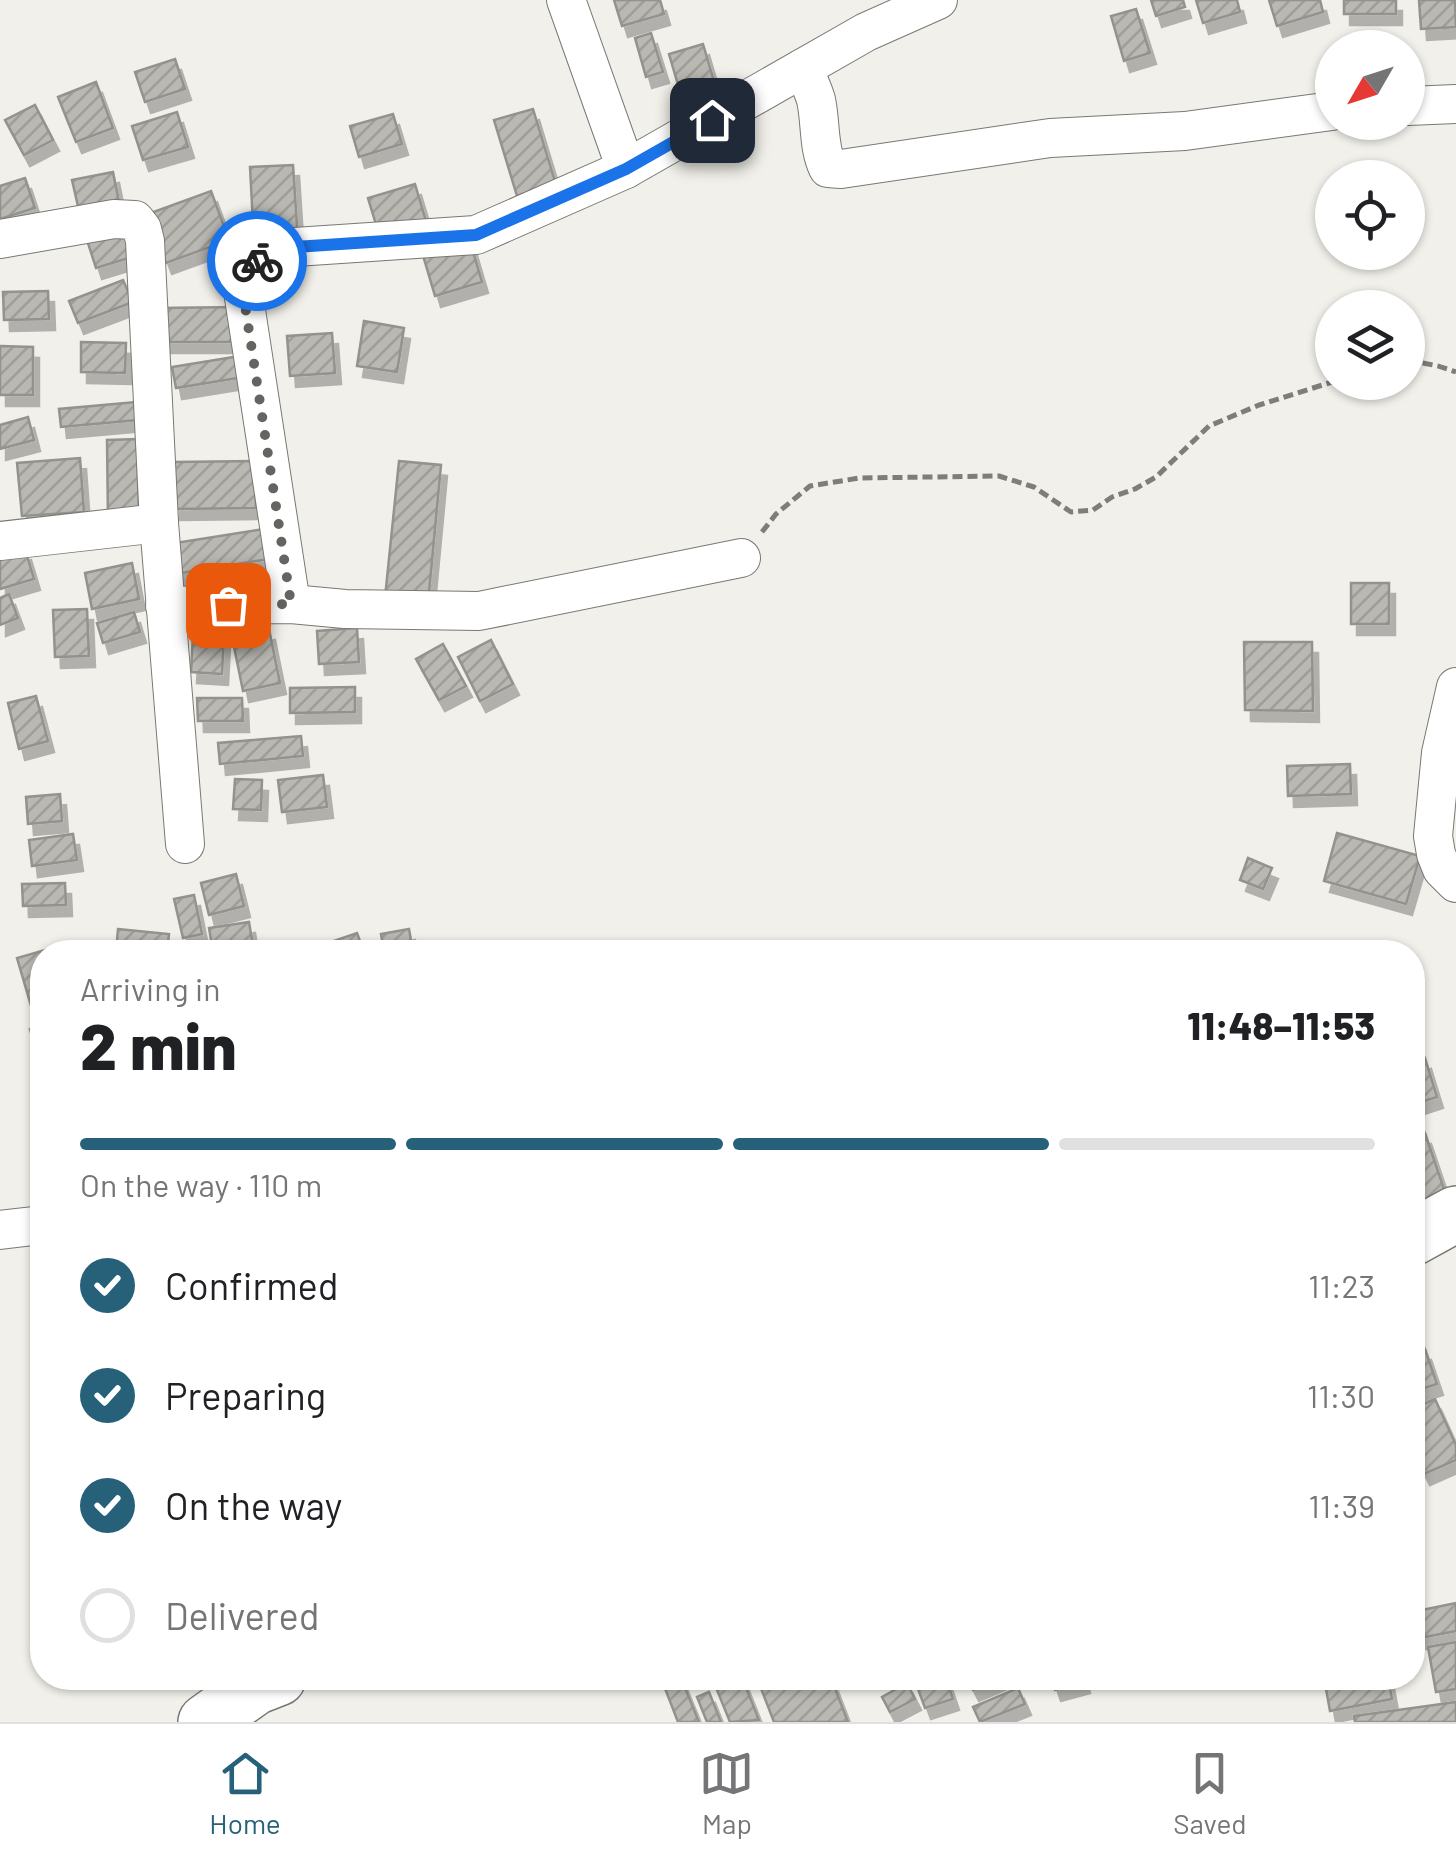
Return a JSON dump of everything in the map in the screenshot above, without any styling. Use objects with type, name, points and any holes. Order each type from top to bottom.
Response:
[{"type":"highway","points":[[1425,1231],[1456,1214]]},
{"type":"highway","points":[[206,1722],[251,1690]]},
{"type":"street","points":[[566,0],[626,169]]},
{"type":"street","points":[[291,604],[243,292],[248,270],[263,254],[280,248],[476,235],[626,169],[866,32],[938,0]]},
{"type":"street","points":[[803,68],[815,97],[822,157],[828,168],[1050,138],[1185,131],[1315,113]]},
{"type":"street","points":[[1425,105],[1456,104]]},
{"type":"street","points":[[0,239],[114,219],[135,220],[146,242],[159,523],[185,844]]},
{"type":"street","points":[[0,541],[159,523]]},
{"type":"street","points":[[165,606],[291,604],[345,610],[479,611],[741,558]]},
{"type":"street","points":[[1456,688],[1441,753],[1434,836],[1442,869],[1456,883]]},
{"type":"street","points":[[0,1230],[30,1226]]},
{"type":"path","points":[[1425,363],[1456,372]]},
{"type":"path","points":[[741,558],[776,514],[810,486],[859,478],[999,476],[1034,487],[1070,512],[1093,510],[1156,477],[1210,426],[1315,387]]},
{"type":"building","points":[[614,0],[660,0],[664,14],[622,26]]},
{"type":"building","points":[[1151,0],[1183,0],[1185,7],[1156,16]]},
{"type":"building","points":[[1196,0],[1237,0],[1240,12],[1203,23]]},
{"type":"building","points":[[1269,0],[1320,0],[1323,12],[1277,26]]},
{"type":"building","points":[[1344,0],[1396,0],[1396,14],[1344,14]]},
{"type":"building","points":[[1419,0],[1455,0],[1456,27],[1421,29]]},
{"type":"building","points":[[1136,9],[1150,53],[1124,61],[1111,16]]},
{"type":"building","points":[[651,33],[663,72],[646,77],[635,38]]},
{"type":"building","points":[[703,44],[715,85],[681,95],[669,54]]},
{"type":"building","points":[[175,59],[185,89],[145,102],[135,72]]},
{"type":"building","points":[[96,82],[113,128],[76,142],[58,97]]},
{"type":"building","points":[[35,105],[53,140],[24,155],[5,120]]},
{"type":"building","points":[[533,109],[556,185],[517,196],[494,120]]},
{"type":"building","points":[[177,112],[188,147],[143,160],[132,126]]},
{"type":"building","points":[[393,114],[402,144],[359,157],[350,126]]},
{"type":"building","points":[[293,165],[298,241],[254,243],[250,167]]},
{"type":"building","points":[[113,172],[120,207],[80,215],[72,180]]},
{"type":"building","points":[[25,178],[35,208],[0,219],[0,186]]},
{"type":"building","points":[[415,184],[428,228],[381,241],[368,198]]},
{"type":"building","points":[[211,191],[229,240],[166,263],[148,214]]},
{"type":"building","points":[[123,229],[132,257],[96,268],[87,240]]},
{"type":"building","points":[[469,238],[482,282],[435,296],[422,252]]},
{"type":"building","points":[[123,280],[133,302],[78,323],[69,301]]},
{"type":"building","points":[[48,291],[49,319],[4,320],[3,292]]},
{"type":"building","points":[[236,307],[236,342],[160,342],[159,308]]},
{"type":"building","points":[[364,321],[404,328],[397,372],[357,366]]},
{"type":"building","points":[[332,333],[335,373],[290,376],[287,336]]},
{"type":"building","points":[[81,342],[126,343],[125,373],[81,372]]},
{"type":"building","points":[[0,346],[33,347],[33,395],[0,395]]},
{"type":"building","points":[[240,356],[244,377],[176,388],[172,367]]},
{"type":"building","points":[[147,401],[149,419],[61,427],[59,409]]},
{"type":"building","points":[[28,417],[34,440],[0,449],[0,425]]},
{"type":"building","points":[[137,439],[139,520],[108,520],[107,440]]},
{"type":"building","points":[[80,458],[84,512],[22,516],[17,463]]},
{"type":"building","points":[[255,461],[256,508],[174,509],[174,462]]},
{"type":"building","points":[[399,461],[441,465],[428,603],[385,598]]},
{"type":"building","points":[[264,529],[269,559],[175,574],[169,544]]},
{"type":"building","points":[[25,549],[34,579],[0,589],[0,556]]},
{"type":"building","points":[[132,563],[139,599],[92,609],[85,573]]},
{"type":"building","points":[[1351,583],[1389,583],[1389,624],[1351,624]]},
{"type":"building","points":[[9,594],[18,618],[0,625],[0,598]]},
{"type":"building","points":[[87,609],[89,656],[55,657],[53,610]]},
{"type":"building","points":[[134,612],[140,632],[103,643],[97,623]]},
{"type":"building","points":[[357,628],[359,662],[319,664],[317,631]]},
{"type":"building","points":[[269,629],[280,683],[243,691],[232,637]]},
{"type":"building","points":[[193,634],[224,635],[222,674],[191,672]]},
{"type":"building","points":[[491,640],[513,684],[480,701],[458,657]]},
{"type":"building","points":[[1244,642],[1312,642],[1313,711],[1245,710]]},
{"type":"building","points":[[443,644],[466,686],[439,700],[416,659]]},
{"type":"building","points":[[355,687],[355,712],[290,713],[290,688]]},
{"type":"building","points":[[36,696],[48,741],[19,749],[8,703]]},
{"type":"building","points":[[197,698],[242,698],[243,721],[198,721]]},
{"type":"building","points":[[301,736],[303,756],[220,764],[218,743]]},
{"type":"building","points":[[1350,764],[1351,794],[1288,796],[1287,766]]},
{"type":"building","points":[[323,775],[327,807],[282,812],[278,780]]},
{"type":"building","points":[[235,779],[262,780],[261,810],[233,809]]},
{"type":"building","points":[[60,794],[62,821],[28,824],[26,797]]},
{"type":"building","points":[[1337,833],[1420,856],[1406,904],[1324,881]]},
{"type":"building","points":[[73,834],[77,860],[32,866],[29,840]]},
{"type":"building","points":[[1248,858],[1272,868],[1263,889],[1240,880]]},
{"type":"building","points":[[236,874],[244,906],[209,915],[201,883]]},
{"type":"building","points":[[65,883],[66,905],[23,906],[22,884]]},
{"type":"building","points":[[194,895],[202,934],[183,938],[174,899]]},
{"type":"building","points":[[249,922],[252,940],[211,940],[209,928]]},
{"type":"building","points":[[118,929],[169,934],[168,940],[117,940]]},
{"type":"building","points":[[409,929],[411,940],[382,940],[381,934]]},
{"type":"building","points":[[357,933],[360,940],[337,940]]},
{"type":"building","points":[[30,954],[30,1002],[17,958]]},
{"type":"building","points":[[1425,1058],[1437,1097],[1425,1101]]},
{"type":"building","points":[[1425,1133],[1446,1195],[1425,1202]]},
{"type":"building","points":[[1425,1349],[1437,1384],[1425,1388]]},
{"type":"building","points":[[1435,1399],[1456,1445],[1456,1460],[1425,1474],[1425,1403]]},
{"type":"building","points":[[1456,1603],[1456,1631],[1425,1637],[1425,1609]]},
{"type":"building","points":[[1456,1642],[1456,1689],[1436,1692],[1428,1647]]},
{"type":"building","points":[[666,1690],[686,1690],[699,1722],[678,1722]]},
{"type":"building","points":[[717,1690],[747,1690],[759,1720],[730,1722]]},
{"type":"building","points":[[762,1690],[836,1690],[848,1722],[774,1722]]},
{"type":"building","points":[[894,1690],[910,1690],[915,1699],[890,1712],[882,1697]]},
{"type":"building","points":[[918,1690],[950,1690],[953,1699],[925,1708]]},
{"type":"building","points":[[1013,1690],[1019,1690],[1025,1704],[980,1722],[973,1707]]},
{"type":"building","points":[[1326,1690],[1390,1690],[1392,1699],[1330,1711]]},
{"type":"building","points":[[709,1692],[721,1722],[707,1722],[697,1697]]},
{"type":"building","points":[[1456,1702],[1456,1722],[1355,1722],[1354,1716]]},
{"type":"way so far","points":[[228,605],[291,604],[243,292],[248,270],[257,261]]},
{"type":"route","points":[[257,261],[263,254],[280,248],[476,235],[626,169],[712,120]]}]
